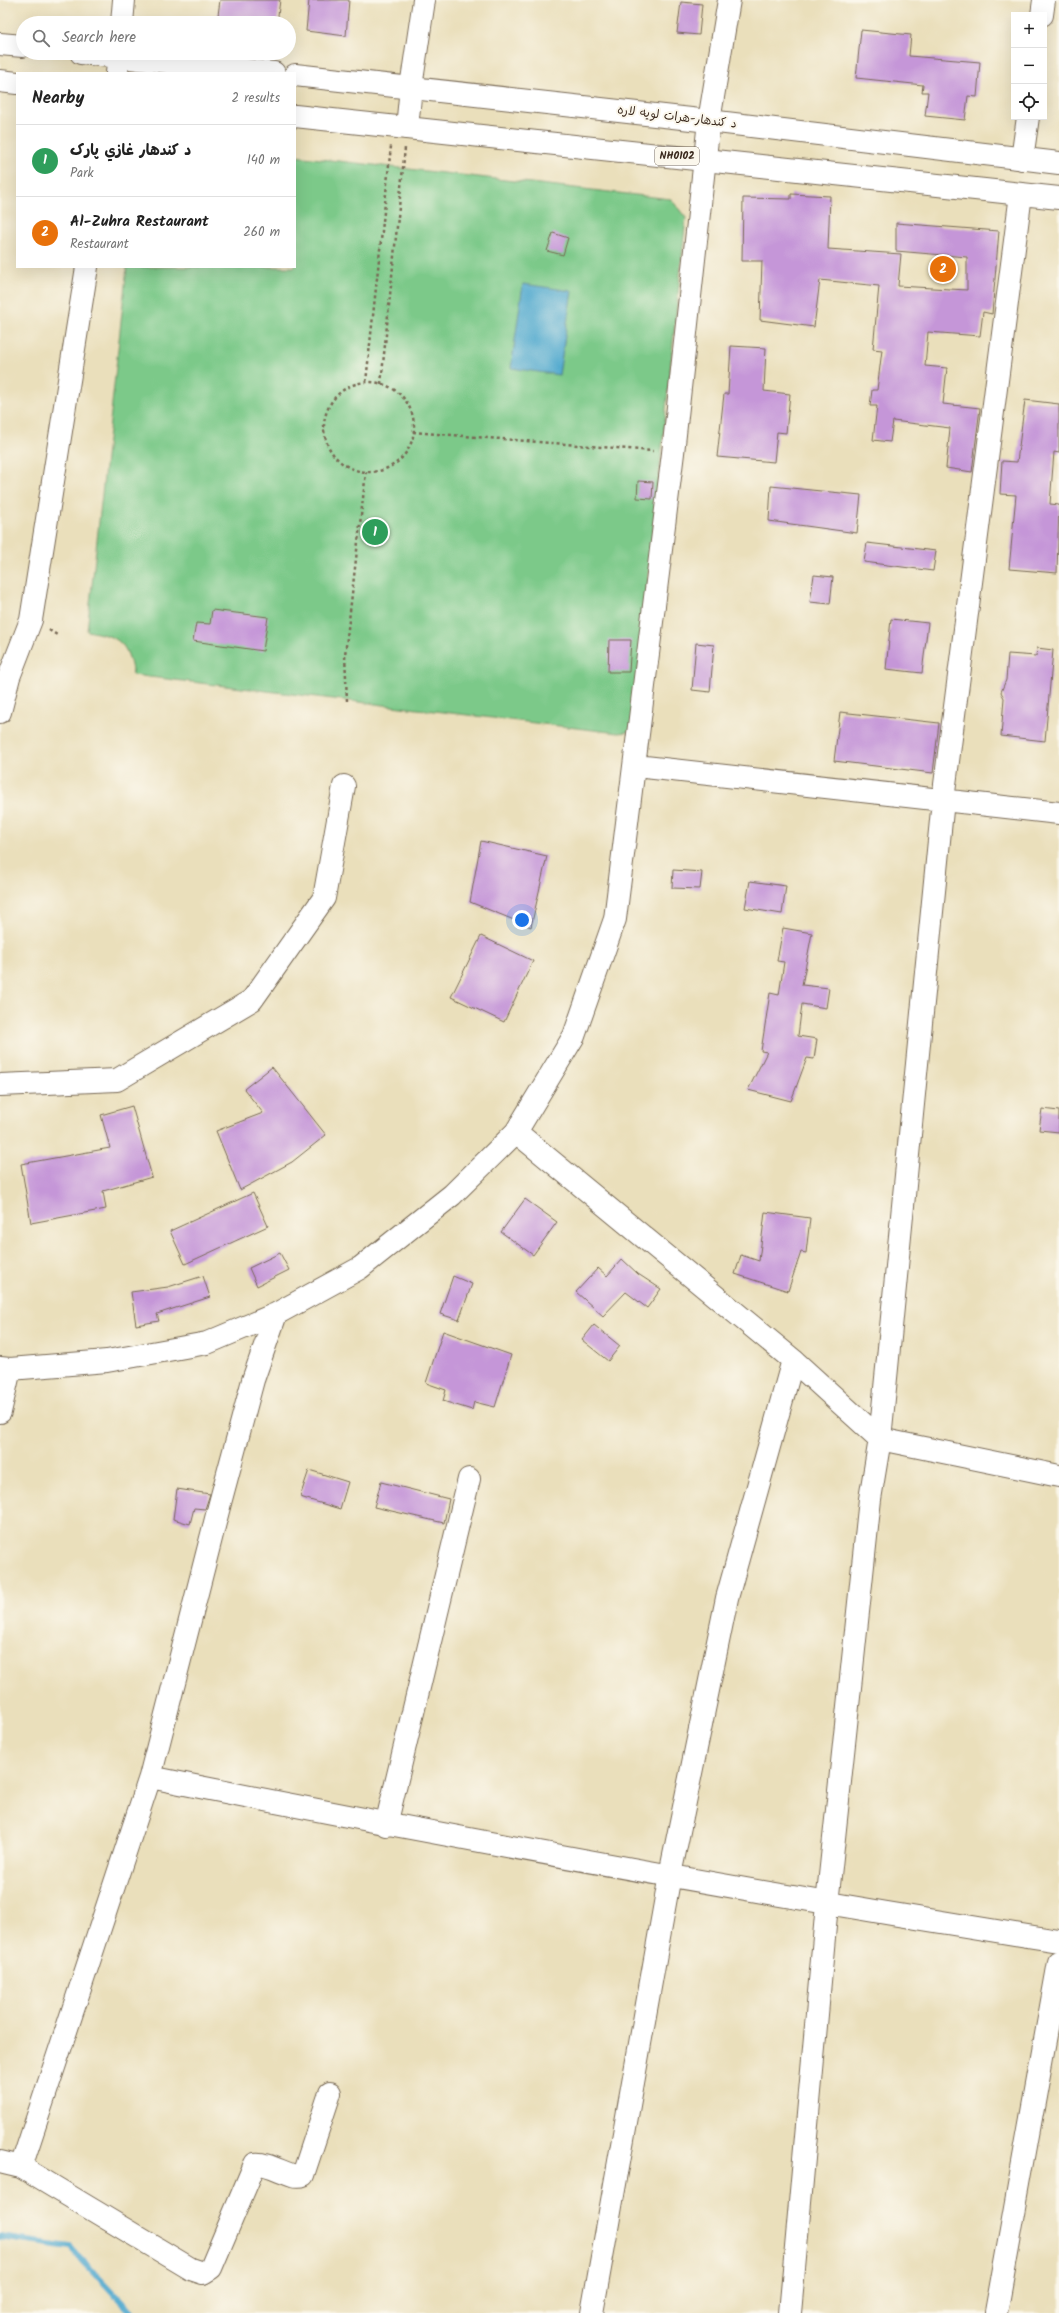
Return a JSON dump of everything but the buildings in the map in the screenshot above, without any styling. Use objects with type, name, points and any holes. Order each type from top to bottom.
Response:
[{"type":"main road","points":[[123,16],[124,0]]},
{"type":"main road","points":[[400,128],[411,87],[424,0]]},
{"type":"main road","points":[[0,1412],[5,1368],[107,1361],[206,1343],[276,1314],[360,1268],[452,1195],[516,1132],[574,1036],[615,919],[636,766],[673,453],[706,159],[709,120],[729,0]]},
{"type":"main road","points":[[1042,12],[1044,0]]},
{"type":"main road","points":[[0,44],[16,45]]},
{"type":"main road","points":[[118,61],[261,72]]},
{"type":"main road","name":"د کندهار-هرات لويه لاره","points":[[296,75],[709,120],[1040,161]]},
{"type":"main road","points":[[0,81],[16,83]]},
{"type":"main road","name":"NH0102","points":[[296,116],[1059,198]]},
{"type":"main road","points":[[1029,120],[1040,161]]},
{"type":"main road","points":[[790,2313],[827,1904],[870,1499],[880,1439],[943,800],[1021,194]]},
{"type":"main road","points":[[0,712],[9,677],[31,620],[87,268]]},
{"type":"main road","points":[[636,766],[1059,813]]},
{"type":"main road","points":[[0,1085],[117,1080],[252,1000],[324,898],[344,786]]},
{"type":"main road","points":[[516,1132],[793,1360],[880,1439],[1059,1476]]},
{"type":"main road","points":[[21,2166],[150,1777],[253,1380],[276,1314]]},
{"type":"main road","points":[[592,2313],[670,1875],[727,1598],[793,1360]]},
{"type":"main road","points":[[386,1825],[469,1479]]},
{"type":"main road","points":[[150,1777],[386,1825],[827,1904],[1059,1940]]},
{"type":"main road","points":[[996,2313],[1059,1962]]},
{"type":"main road","points":[[0,2162],[21,2166],[191,2269],[203,2273],[211,2268],[255,2164],[263,2163],[296,2176],[303,2175],[330,2093]]},
{"type":"path","points":[[366,382],[400,128]]},
{"type":"path","points":[[381,384],[400,128]]},
{"type":"path","points":[[366,382],[381,384],[392,389],[406,402],[413,419],[413,432],[410,445],[402,456],[392,465],[380,470],[366,472],[351,468],[338,460],[329,449],[324,434],[324,420],[329,406],[338,394],[351,386],[366,382]]},
{"type":"path","points":[[413,432],[673,453]]},
{"type":"path","points":[[347,701],[345,655],[366,472]]},
{"type":"green space","points":[[296,156],[671,199],[686,218],[633,725],[628,732],[618,733],[133,675],[128,655],[120,642],[98,633],[87,631],[127,268],[296,268]]},
{"type":"water","points":[[523,284],[572,291],[559,375],[511,368]]},
{"type":"waterway","points":[[0,2237],[70,2247],[132,2313]]},
{"type":"place","name":"Al-Zuhra Restaurant","points":[[943,269]]},
{"type":"place","name":"د کندهار غازي پارک","points":[[375,532]]}]
